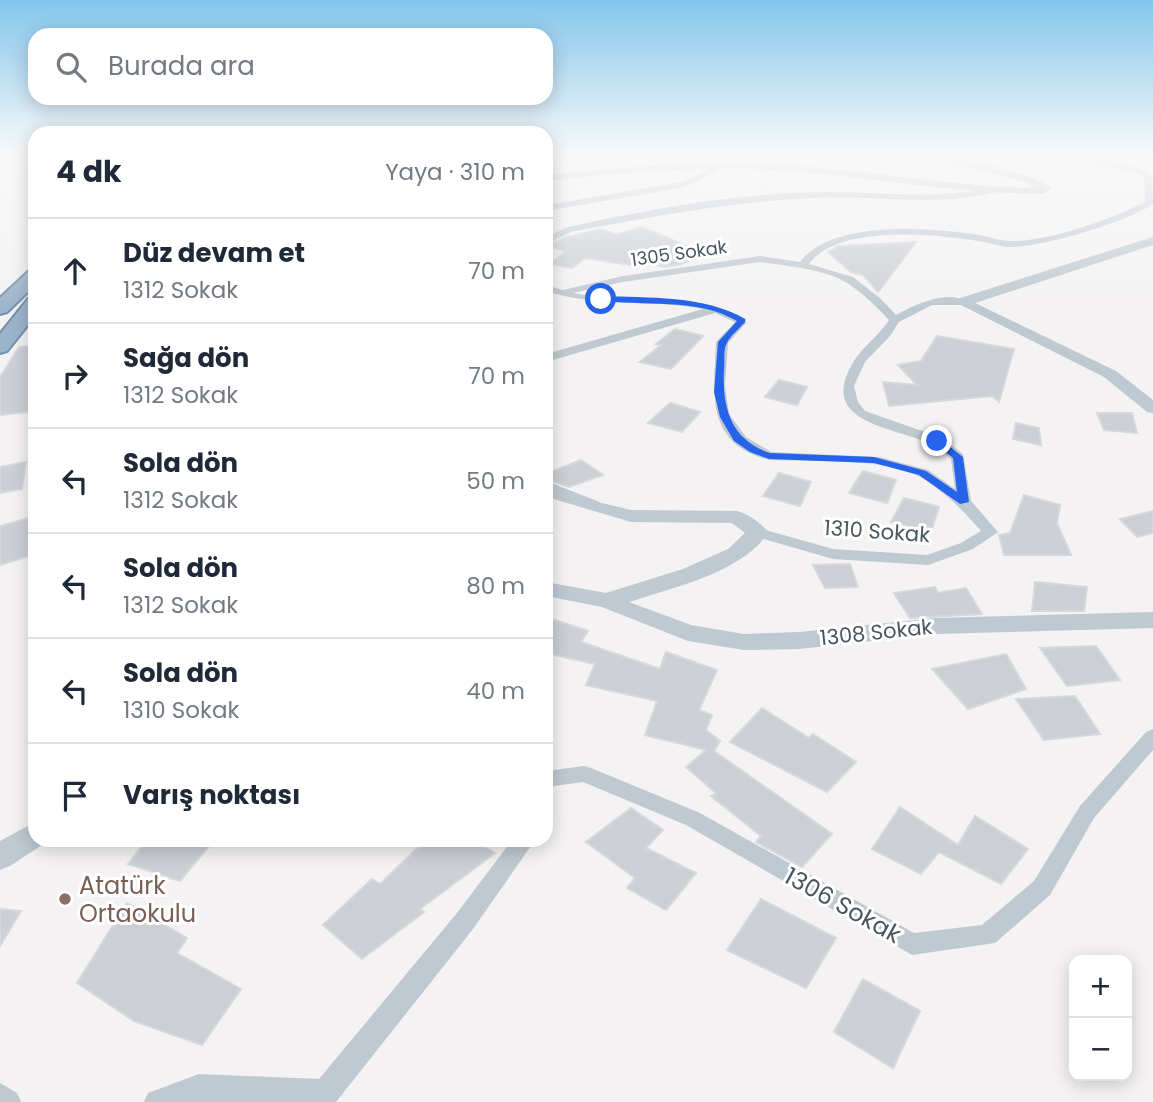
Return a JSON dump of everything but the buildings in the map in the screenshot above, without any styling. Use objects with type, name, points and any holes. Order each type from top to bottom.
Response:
[{"type":"highway","points":[[0,308],[28,282]]},
{"type":"highway","points":[[0,347],[28,314]]},
{"type":"street","points":[[553,237],[586,226],[715,206]]},
{"type":"street","points":[[803,265],[814,251],[825,245],[863,236],[904,233],[980,238],[1012,244],[1104,221],[1143,206]]},
{"type":"street","points":[[964,502],[958,457],[937,441],[860,414],[852,402],[848,386],[860,360],[886,334],[895,320],[930,302],[962,302],[1016,287],[1153,241]]},
{"type":"street","name":"1305 Sokak","points":[[561,292],[623,279],[760,259],[803,265],[849,279],[877,301],[895,320]]},
{"type":"street","points":[[553,290],[576,297],[656,300],[730,313],[742,321],[722,342],[719,392],[725,417],[737,439],[753,450],[769,456],[874,460],[923,473],[964,502]]},
{"type":"street","points":[[962,302],[1110,374],[1153,408]]},
{"type":"street","points":[[553,356],[715,309]]},
{"type":"street","points":[[553,492],[594,507],[631,516],[737,517],[758,533],[735,554],[702,569],[607,601]]},
{"type":"street","name":"1310 Sokak","points":[[758,533],[833,554],[928,560],[967,546],[990,532],[964,502]]},
{"type":"street","name":"1308 Sokak","points":[[553,590],[607,601],[661,624],[718,639],[780,642],[932,626],[1022,623],[1092,625],[1153,620]]},
{"type":"street","name":"1306 Sokak","points":[[553,778],[584,774],[693,819],[912,944],[987,935],[1042,888],[1087,812],[1153,737]]},
{"type":"street","points":[[0,857],[28,839]]},
{"type":"street","points":[[157,1102],[199,1087],[324,1098],[466,922],[519,847]]},
{"type":"street","points":[[0,1096],[8,1102]]},
{"type":"place","name":"Atatürk Ortaokulu","points":[[65,899]]},
{"type":"route","points":[[601,299],[656,300],[692,305],[730,313],[742,321],[722,342],[719,392],[725,417],[737,439],[753,450],[769,456],[874,460],[923,473],[964,502],[958,457],[937,441]]}]
